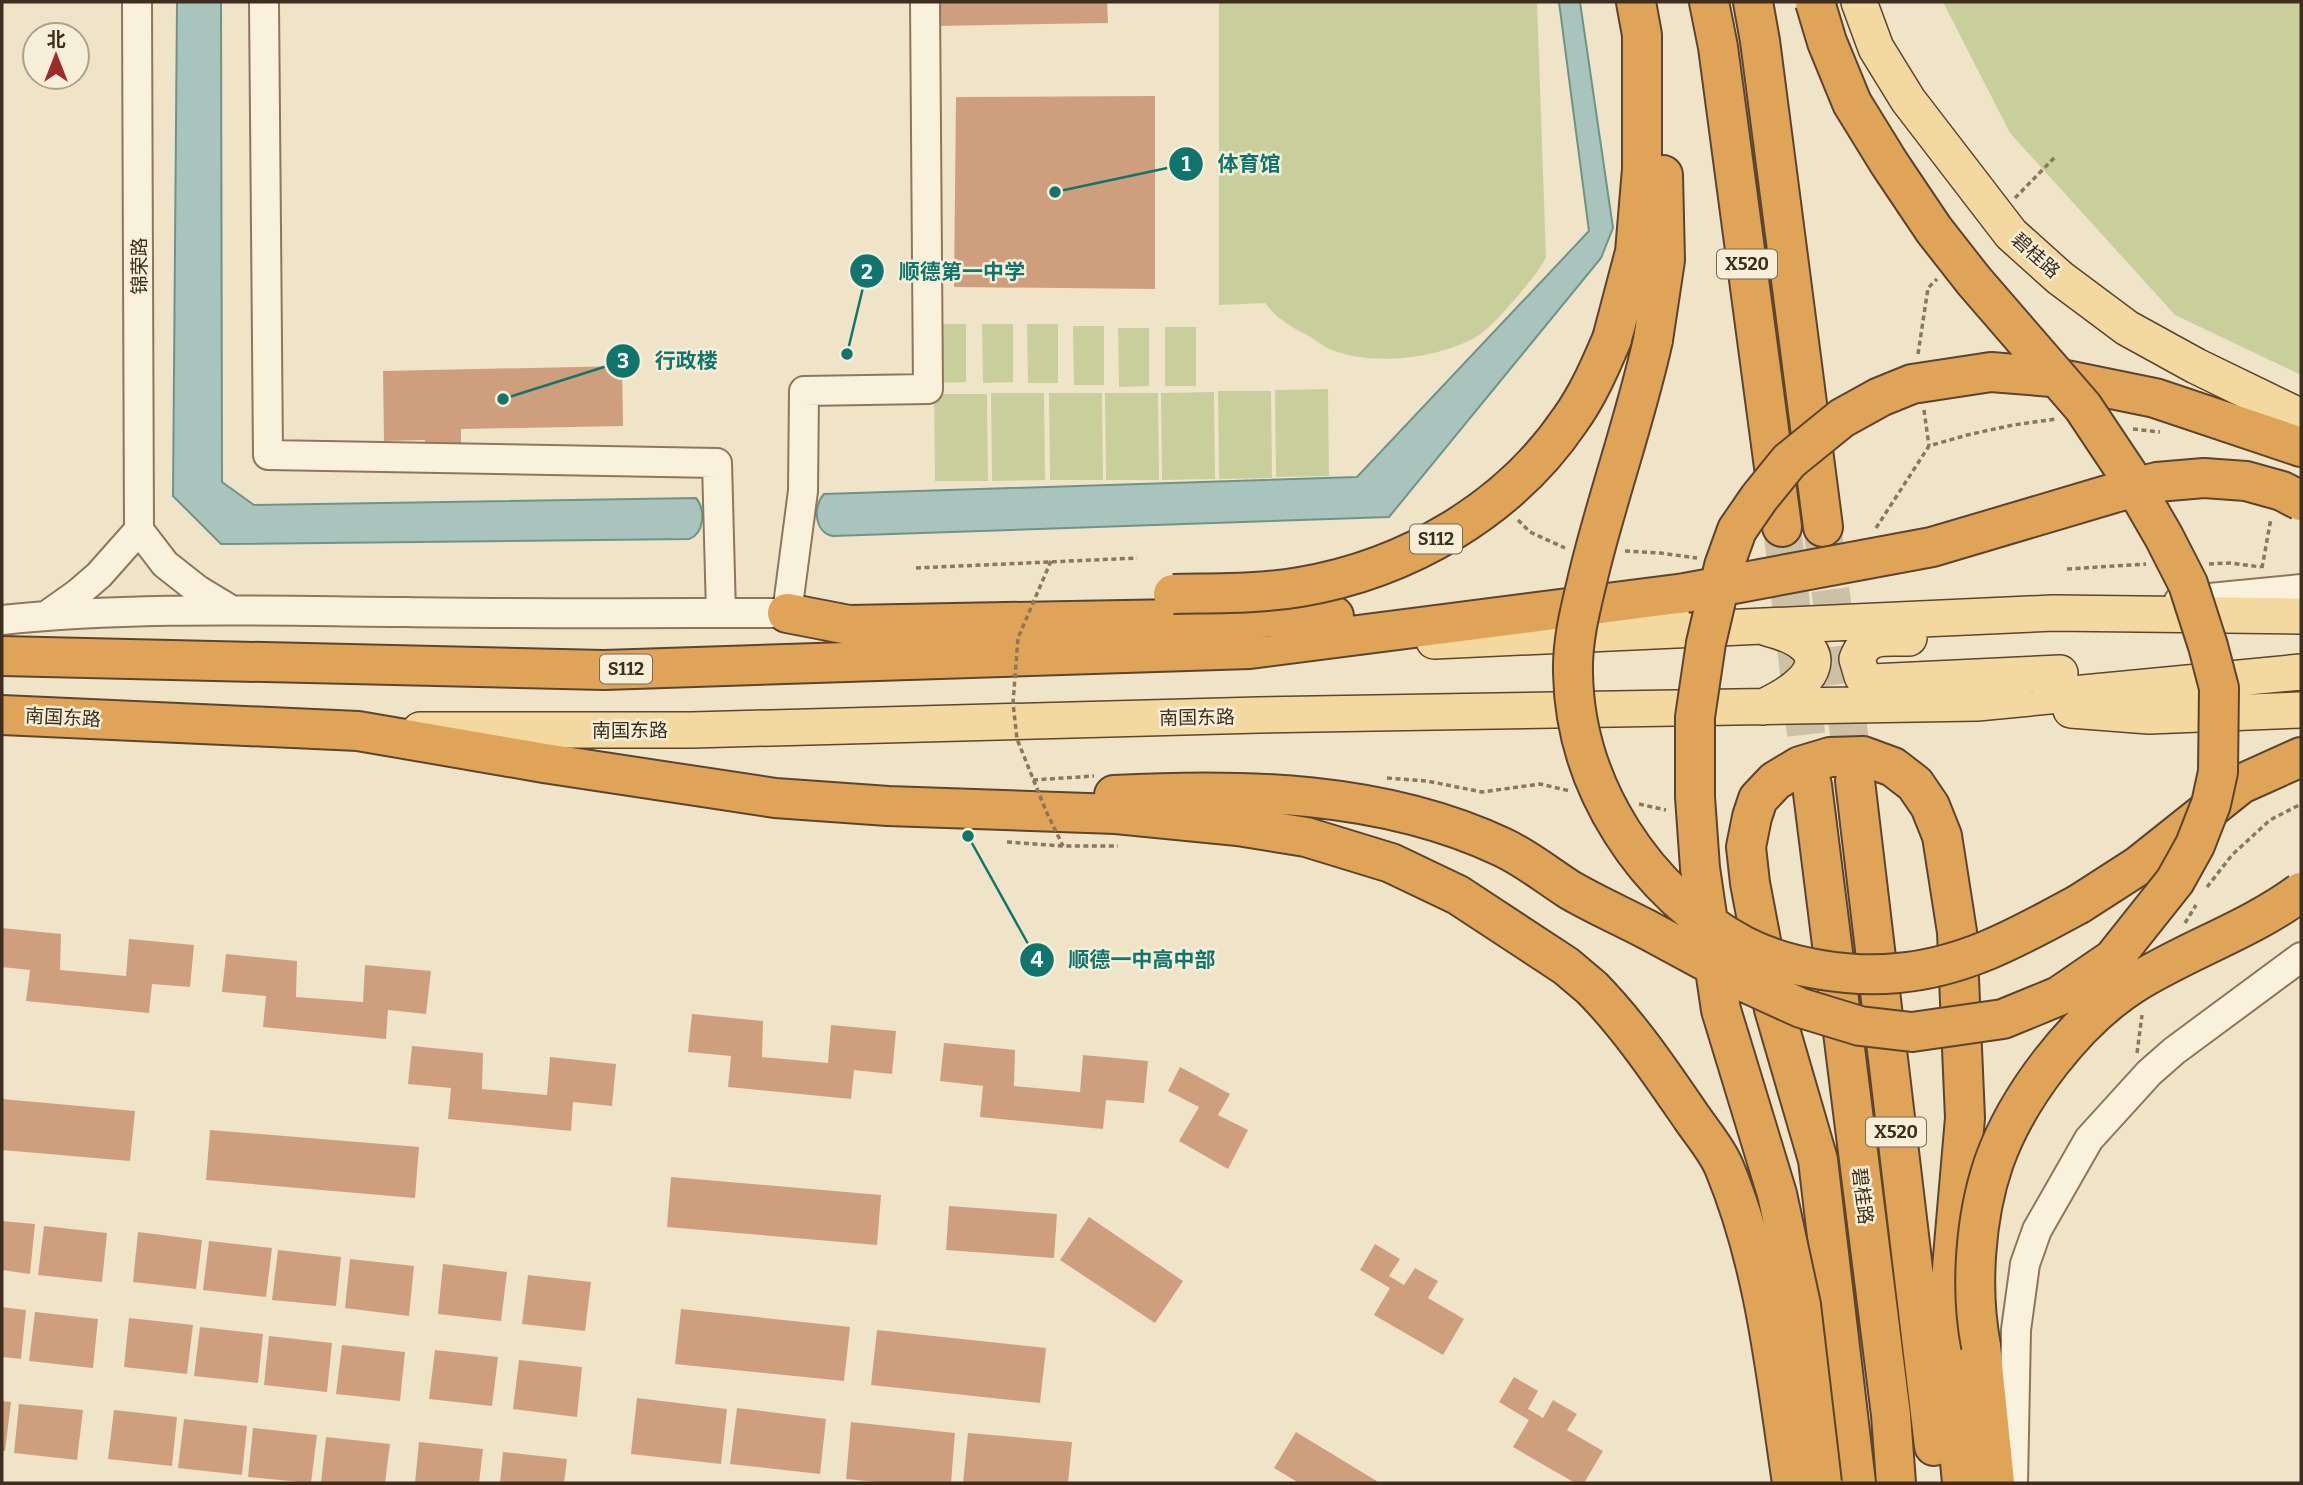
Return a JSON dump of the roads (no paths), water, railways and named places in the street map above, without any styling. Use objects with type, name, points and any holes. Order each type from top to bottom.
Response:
[{"type":"highway","name":"X520","points":[[1709,2],[1720,61],[1782,527]]},
{"type":"highway","name":"X520","points":[[1753,2],[1823,527]]},
{"type":"highway","points":[[888,806],[1193,791],[1343,800],[1436,822],[1504,847],[1573,892],[1755,988],[1801,1008],[1860,1026],[1912,1032],[2003,1019],[2059,996],[2113,959],[2175,881],[2195,845],[2211,804],[2218,772],[2219,688],[2208,646],[2188,584],[2127,473],[2083,407],[1974,281],[1934,229],[1852,103],[1827,42],[1815,2]]},
{"type":"highway","name":"S112","points":[[788,613],[1300,587],[1368,570],[1452,531],[1476,515],[1513,485],[1548,450],[1571,419],[1594,380],[1612,339],[1636,252],[1642,169],[1639,18]]},
{"type":"highway","points":[[1639,18],[1659,124],[1664,179],[1665,260],[1653,340],[1642,388],[1597,542],[1576,632],[1573,670],[1574,705],[1591,772],[1609,814],[1631,846],[1663,884],[1701,917],[1745,946],[1789,962],[1865,975],[1899,974],[1936,968],[1973,958],[2027,933],[2079,904],[2138,866],[2241,784],[2301,757]]},
{"type":"highway","points":[[1822,1483],[1801,1305],[1777,1194],[1721,1010],[1700,868],[1695,797],[1695,717],[1706,643],[1724,565],[1737,530],[1789,461],[1842,418],[1880,397],[1912,384],[1991,372],[2052,377],[2155,398],[2301,447]]},
{"type":"highway","points":[[1250,649],[1685,593],[1845,565],[1932,547],[2157,482],[2204,478],[2246,481],[2282,491],[2301,501]]},
{"type":"highway","points":[[788,613],[849,625],[1529,613]]},
{"type":"highway","name":"S112","points":[[2,656],[604,670],[1250,649]]},
{"type":"highway","name":"南国东路","points":[[2,715],[358,731]]},
{"type":"highway","points":[[358,731],[698,788],[775,798],[888,806],[1116,814],[1306,837],[1391,863],[1458,895],[1555,958],[1592,988],[1646,1049],[1723,1164],[1746,1229],[1766,1308],[1792,1483]]},
{"type":"highway","points":[[1856,1483],[1818,1160],[1774,1009],[1750,883],[1746,847],[1758,799],[1775,781],[1800,766],[1830,757],[1863,755],[1892,767],[1915,785],[1930,806],[1942,836],[1955,919],[1965,1118],[1947,1326],[1962,1483]]},
{"type":"highway","name":"X520","points":[[1855,781],[1938,1483]]},
{"type":"highway","name":"碧桂路","points":[[1812,785],[1891,1415],[1896,1483]]},
{"type":"highway","points":[[1995,1483],[1977,1327],[1976,1250],[1982,1208],[1994,1162],[2026,1099],[2064,1044],[2095,1013],[2133,984],[2245,926],[2301,892]]},
{"type":"main road","name":"碧桂路","points":[[1859,2],[1876,48],[1908,100],[2011,234],[2060,278],[2127,328],[2196,366],[2301,417]]},
{"type":"main road","points":[[1250,649],[2053,613],[2297,607]]},
{"type":"main road","points":[[2248,676],[2099,671],[1872,682],[1862,676],[1857,659],[1861,647],[1872,639],[2071,631],[2297,607]]},
{"type":"main road","points":[[1761,626],[1786,633],[1804,645],[1814,661],[1813,670],[1804,681],[1782,698],[1763,707]]},
{"type":"main road","points":[[1977,703],[2301,672]]},
{"type":"main road","points":[[1977,703],[2149,716],[2301,710]]},
{"type":"main road","name":"南国东路","points":[[358,731],[692,730],[1259,715],[1977,703]]},
{"type":"street","name":"锦荣路","points":[[137,2],[139,530]]},
{"type":"street","points":[[264,2],[268,455],[717,463],[721,613]]},
{"type":"street","points":[[2,621],[46,616],[231,610],[788,613],[803,491],[804,391],[929,390],[925,2]]},
{"type":"street","points":[[46,616],[99,575],[139,530],[165,565],[231,610]]},
{"type":"street","points":[[2013,1483],[2015,1330],[2025,1264],[2037,1230],[2089,1139],[2149,1073],[2174,1051],[2301,957]]},
{"type":"water","points":[[177,2],[221,2],[222,482],[254,505],[696,498],[702,521],[694,536],[689,539],[221,544],[173,496]]},
{"type":"water","points":[[1559,2],[1580,2],[1613,228],[1601,258],[1389,517],[833,536],[822,530],[817,512],[824,494],[1357,477],[1589,231]]},
{"type":"tunnel","points":[[1782,527],[1812,785]]},
{"type":"tunnel","points":[[1823,533],[1855,781]]},
{"type":"place","name":"体育馆","points":[[1055,192]]},
{"type":"place","name":"顺德第一中学","points":[[847,354]]},
{"type":"place","name":"行政楼","points":[[503,399]]},
{"type":"place","name":"顺德一中高中部","points":[[968,836]]}]
